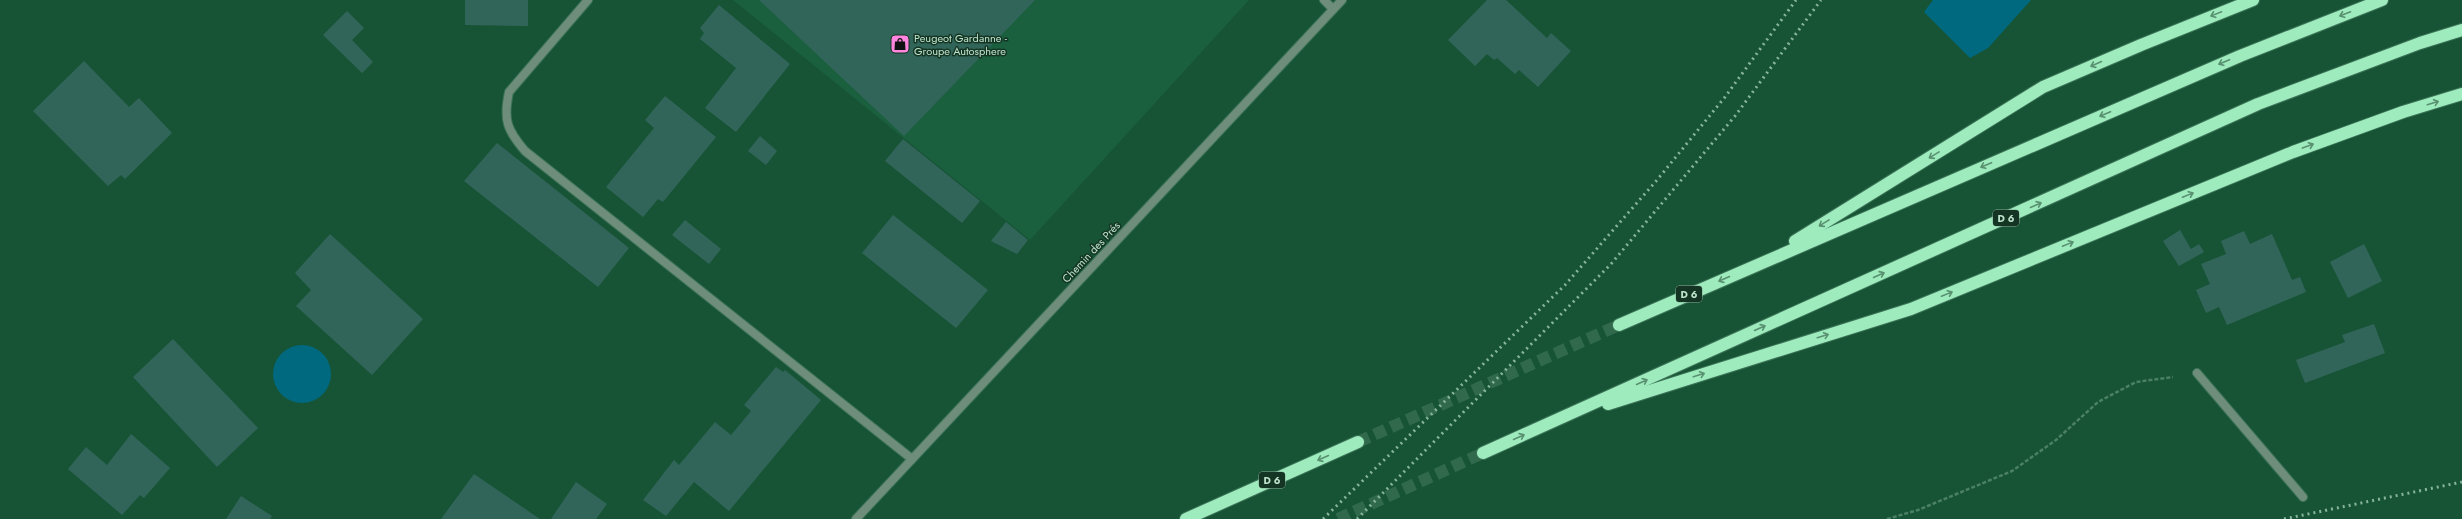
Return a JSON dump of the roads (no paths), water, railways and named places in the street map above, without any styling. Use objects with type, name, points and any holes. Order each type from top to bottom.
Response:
[{"type":"highway","points":[[1760,263],[2043,88],[2141,44],[2253,0]]},
{"type":"highway","name":"D 6","points":[[1619,325],[2240,56],[2382,0]]},
{"type":"highway","name":"D 6","points":[[1483,453],[2258,104],[2420,43],[2462,30]]},
{"type":"highway","points":[[1555,421],[1911,308],[2293,152],[2403,112],[2462,94]]},
{"type":"highway","name":"D 6","points":[[1186,519],[1358,442]]},
{"type":"street","points":[[588,0],[509,92],[505,111],[510,134],[526,151],[912,459]]},
{"type":"street","points":[[1324,0],[1333,9]]},
{"type":"street","name":"Chemin des Prés","points":[[856,519],[1342,0]]},
{"type":"street","points":[[2197,373],[2303,497]]},
{"type":"water","points":[[1933,0],[2031,0],[1988,48],[1970,58],[1924,12]]},
{"type":"water","points":[[302,345],[318,350],[326,358],[331,374],[326,390],[318,398],[302,403],[286,398],[278,390],[273,374],[278,358],[286,350]]},
{"type":"tunnel","points":[[1358,442],[1619,325]]},
{"type":"tunnel","points":[[1338,519],[1483,453]]},
{"type":"railway","points":[[1323,519],[1565,285],[1657,180],[1725,97],[1796,0]]},
{"type":"railway","points":[[1357,519],[1611,264],[1735,116],[1821,0]]},
{"type":"railway","points":[[2284,519],[2462,482]]},
{"type":"place","name":"Peugeot Gardanne - Groupe Autosphere","points":[[900,44]]}]
